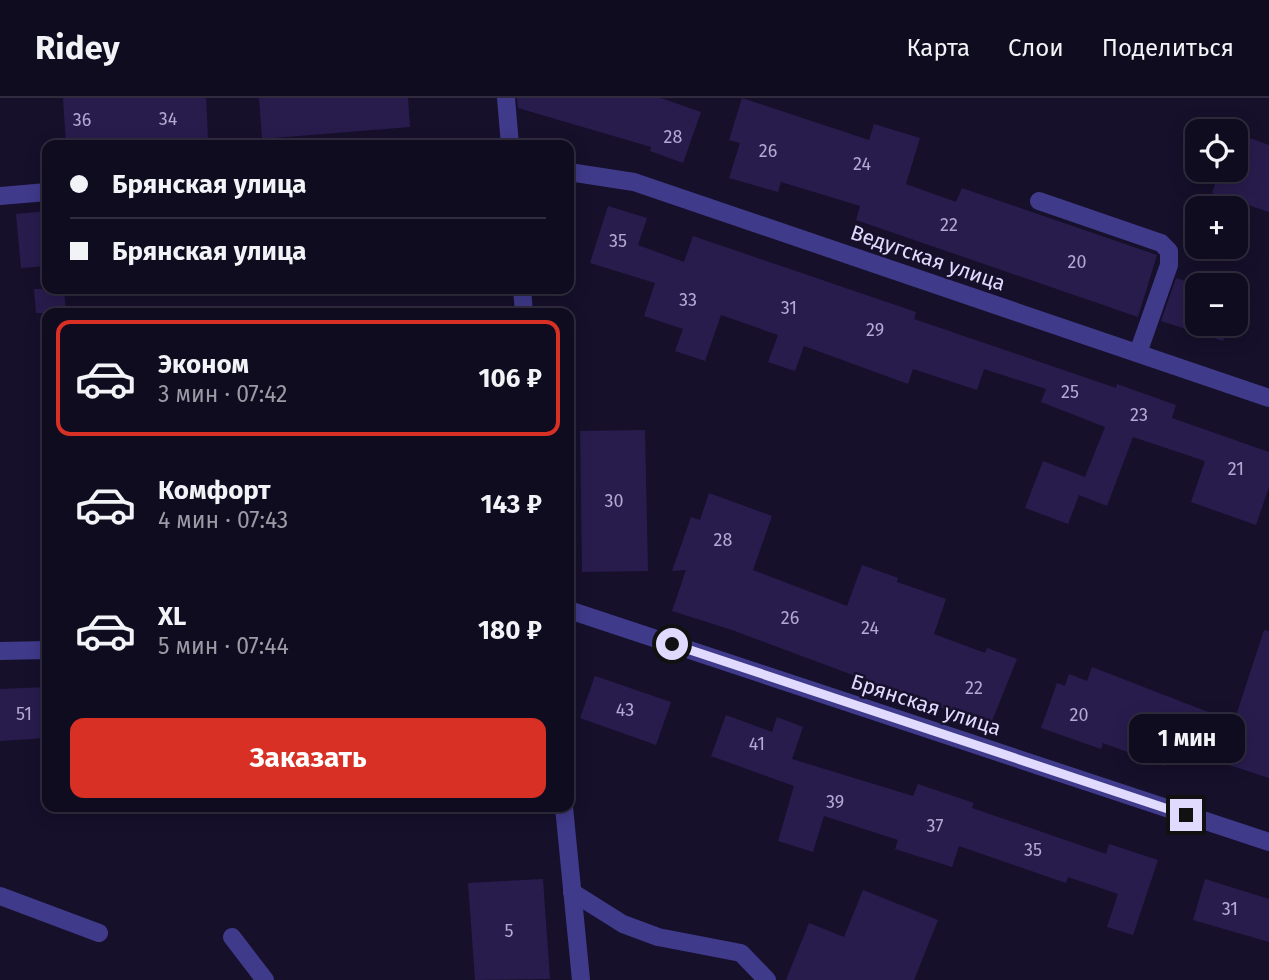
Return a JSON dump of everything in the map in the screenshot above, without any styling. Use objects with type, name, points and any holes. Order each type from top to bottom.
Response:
[{"type":"street","points":[[506,98],[510,140]]},
{"type":"street","name":"Ведугская улица","points":[[574,173],[634,182],[1269,398]]},
{"type":"street","points":[[0,196],[42,192]]},
{"type":"street","points":[[1040,201],[1161,243],[1169,251],[1169,265],[1138,353]]},
{"type":"street","name":"Брянская улица","points":[[574,612],[1269,842]]},
{"type":"street","points":[[0,651],[42,650]]},
{"type":"street","points":[[564,812],[581,980]]},
{"type":"street","points":[[572,892],[622,924],[658,937],[741,953],[767,980]]},
{"type":"street","points":[[0,896],[99,933]]},
{"type":"street","points":[[232,937],[265,980]]},
{"type":"building","points":[[63,98],[206,98],[208,139],[66,140]]},
{"type":"building","points":[[259,98],[408,98],[410,127],[262,139]]},
{"type":"building","points":[[517,98],[661,98],[701,112],[683,163],[650,151],[651,147],[518,108]]},
{"type":"building","points":[[742,98],[869,140],[874,124],[920,138],[906,184],[956,202],[962,188],[1157,255],[1138,317],[856,220],[860,206],[781,182],[778,192],[729,178],[740,143],[729,140]]},
{"type":"building","points":[[1248,137],[1269,145],[1269,212],[1248,205],[1248,196],[1221,196],[1212,193],[1216,182],[1248,182]]},
{"type":"building","points":[[608,206],[647,218],[638,245],[684,262],[693,236],[916,312],[914,319],[1116,388],[1117,384],[1176,405],[1172,418],[1269,452],[1269,487],[1256,525],[1191,502],[1205,461],[1133,437],[1107,506],[1079,495],[1068,524],[1025,508],[1043,461],[1085,477],[1105,427],[1041,402],[1046,389],[984,369],[977,390],[913,369],[908,384],[804,346],[795,371],[768,362],[778,335],[721,315],[705,361],[675,351],[683,329],[644,316],[655,283],[590,263]]},
{"type":"building","points":[[42,211],[42,266],[21,268],[16,214]]},
{"type":"building","points":[[1176,278],[1185,281],[1185,329],[1161,321]]},
{"type":"building","points":[[34,289],[42,289],[42,294],[64,294],[66,308],[42,308],[42,313],[36,313]]},
{"type":"building","points":[[1208,336],[1225,336],[1223,341]]},
{"type":"building","points":[[645,430],[648,571],[582,572],[580,431]]},
{"type":"building","points":[[709,493],[772,516],[753,570],[847,606],[862,565],[898,578],[897,582],[946,599],[934,634],[985,653],[987,648],[1017,659],[990,726],[732,630],[672,611],[686,570],[672,571],[691,517],[700,520]]},
{"type":"building","points":[[1264,630],[1269,631],[1269,778],[1220,762],[1222,758],[1175,739],[1165,766],[1103,743],[1101,749],[1041,728],[1057,683],[1065,686],[1069,674],[1087,681],[1092,667],[1234,722]]},
{"type":"building","points":[[595,676],[671,702],[656,745],[580,718]]},
{"type":"building","points":[[42,687],[42,738],[0,741],[0,689]]},
{"type":"building","points":[[726,715],[772,732],[777,717],[803,727],[792,759],[913,796],[918,784],[974,803],[972,808],[1106,854],[1109,844],[1158,860],[1133,935],[1107,927],[1118,894],[1068,877],[1066,883],[959,846],[952,867],[895,849],[898,840],[824,816],[813,852],[778,841],[794,786],[711,756]]},
{"type":"building","points":[[543,879],[550,979],[475,980],[468,883]]},
{"type":"building","points":[[1205,879],[1269,899],[1269,942],[1193,920]]},
{"type":"building","points":[[863,890],[938,920],[914,980],[786,980],[809,923],[844,937]]},
{"type":"route","points":[[672,644],[1186,815]]}]
